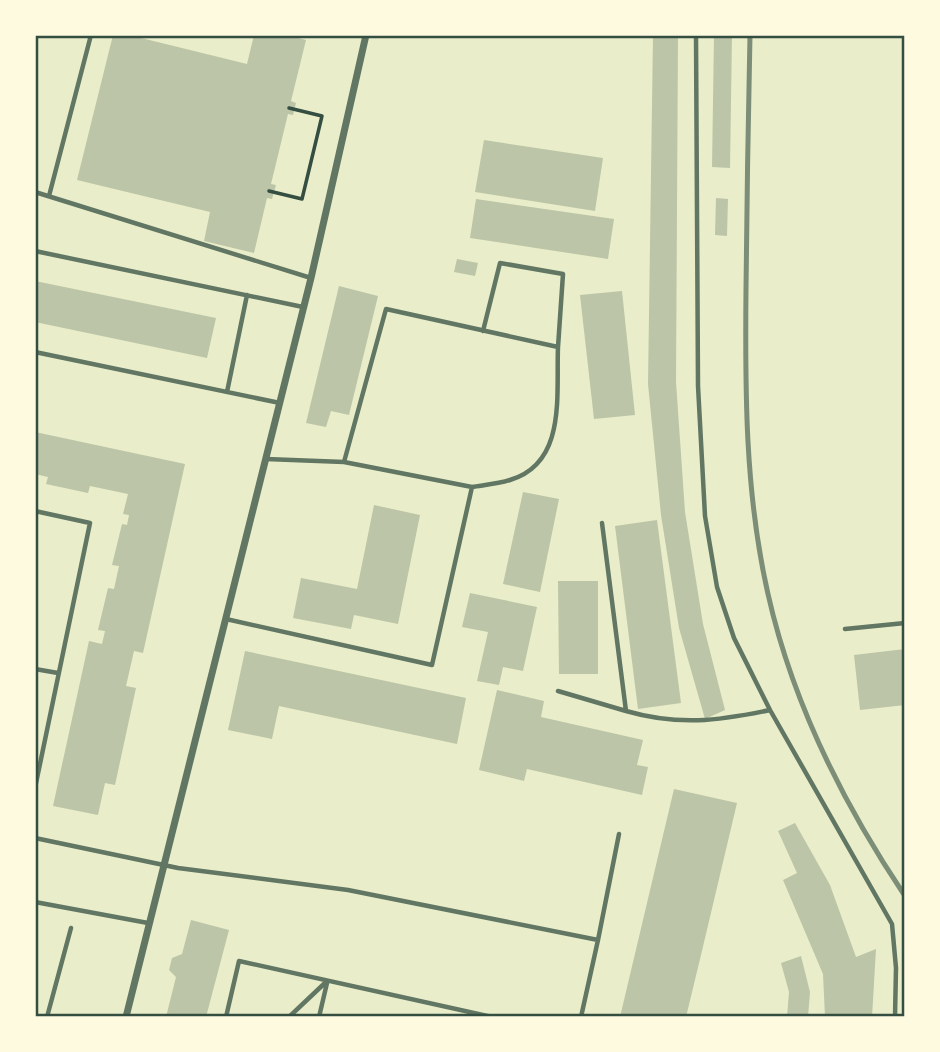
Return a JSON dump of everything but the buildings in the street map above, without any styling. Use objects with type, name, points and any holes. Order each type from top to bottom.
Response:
[{"type":"street","points":[[126,1017],[311,278],[363,36]]},
{"type":"lane","points":[[49,196],[91,35]]},
{"type":"lane","points":[[696,35],[698,386],[705,516],[724,615],[770,710],[892,925],[896,968],[895,1017]]},
{"type":"lane","points":[[35,192],[311,278]]},
{"type":"lane","points":[[35,251],[303,307]]},
{"type":"lane","points":[[265,458],[344,462],[472,487],[511,480],[541,462],[554,434],[563,274],[500,263],[483,331]]},
{"type":"lane","points":[[227,392],[247,295]]},
{"type":"lane","points":[[344,462],[386,309],[558,347]]},
{"type":"lane","points":[[35,352],[279,403]]},
{"type":"lane","points":[[225,619],[432,665],[472,487]]},
{"type":"lane","points":[[35,511],[90,523],[35,788]]},
{"type":"lane","points":[[602,523],[626,711]]},
{"type":"lane","points":[[845,629],[905,622]]},
{"type":"lane","points":[[35,669],[59,673]]},
{"type":"lane","points":[[558,691],[659,720],[719,721],[770,710]]},
{"type":"lane","points":[[581,1017],[619,834]]},
{"type":"lane","points":[[35,838],[163,865],[348,890],[598,940]]},
{"type":"lane","points":[[35,902],[148,923]]},
{"type":"lane","points":[[47,1017],[71,928]]},
{"type":"lane","points":[[226,1017],[239,961],[492,1017]]},
{"type":"lane","points":[[289,1017],[327,982]]},
{"type":"lane","points":[[319,1017],[327,982]]},
{"type":"path","points":[[269,191],[302,199],[311,163],[322,116],[289,108]]},
{"type":"railway","points":[[750,35],[746,404],[760,556],[778,634],[806,713],[841,789],[905,896]]}]
